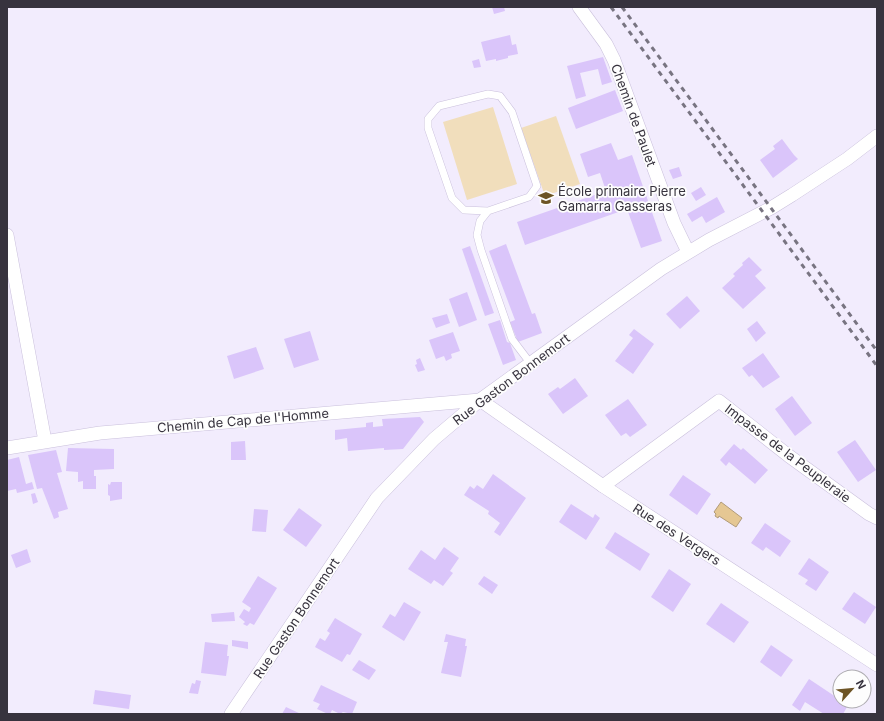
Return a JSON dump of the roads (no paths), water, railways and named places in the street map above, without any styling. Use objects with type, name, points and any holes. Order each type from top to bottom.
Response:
[{"type":"street","name":"Chemin de Paulet","points":[[579,7],[606,44],[614,60],[674,223],[688,252]]},
{"type":"street","name":"Rue Gaston Bonnemort","points":[[231,714],[377,498],[434,439],[480,400],[639,284],[688,252],[781,202],[847,160],[877,136]]},
{"type":"street","points":[[7,235],[45,441]]},
{"type":"street","name":"Chemin de Cap de l'Homme","points":[[7,448],[100,433],[480,400]]},
{"type":"street","name":"Rue des Vergers","points":[[480,400],[603,486],[877,665]]},
{"type":"street","name":"Impasse de la Peupleraie","points":[[603,486],[719,401],[788,456],[869,514],[877,518]]},
{"type":"lane","points":[[488,211],[464,210],[452,198],[428,128],[428,119],[439,106],[488,94],[500,96],[512,112],[537,186],[529,197],[488,211],[480,221],[477,235],[512,339],[531,364]]},
{"type":"railway","points":[[611,7],[877,366]]},
{"type":"railway","points":[[622,7],[877,351]]},
{"type":"place","name":"École primaire Pierre Gamarra Gasseras","points":[[546,198]]}]
